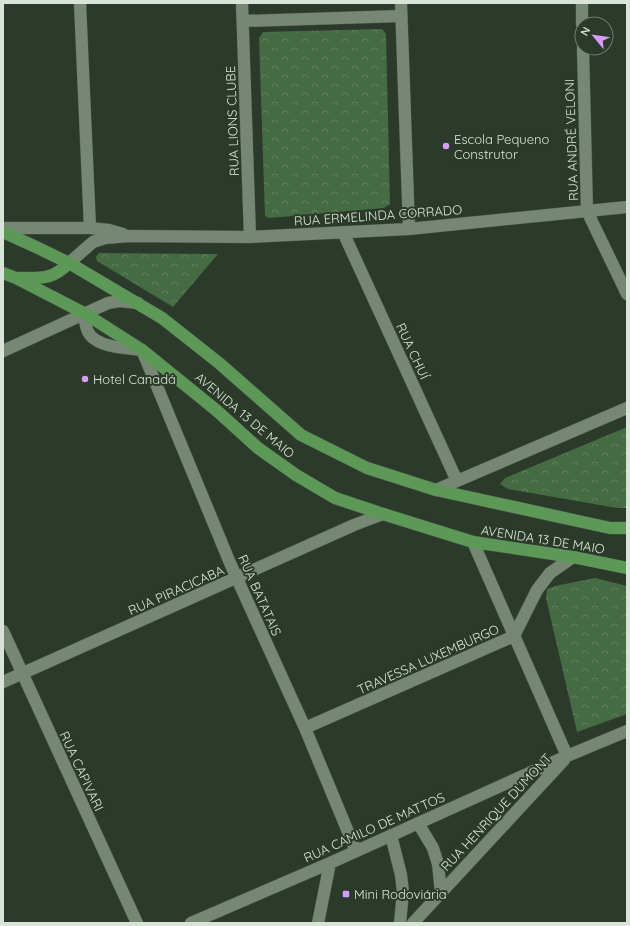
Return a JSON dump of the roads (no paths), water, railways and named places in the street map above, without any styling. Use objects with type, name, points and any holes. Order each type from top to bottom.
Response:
[{"type":"main road","name":"AVENIDA 13 DE MAIO","points":[[3,232],[69,263],[162,318],[219,363],[301,435],[367,468],[436,490],[610,528],[627,528]]},
{"type":"main road","points":[[16,278],[46,278],[60,272],[69,263]]},
{"type":"main road","name":"AVENIDA 13 DE MAIO","points":[[3,273],[16,278],[84,313],[142,350],[216,410],[258,448],[296,476],[335,498],[473,542],[573,557],[627,568]]},
{"type":"street","points":[[80,3],[90,228]]},
{"type":"street","name":"RUA LIONS CLUBE","points":[[242,3],[250,238]]},
{"type":"street","points":[[401,3],[409,229]]},
{"type":"street","points":[[582,3],[582,16]]},
{"type":"street","points":[[243,21],[401,16]]},
{"type":"street","name":"RUA ANDRÉ VELONI","points":[[583,56],[588,211],[627,294]]},
{"type":"street","name":"RUA ERMELINDA CORRADO","points":[[69,263],[93,242],[105,238],[130,236],[250,238],[409,229],[627,207]]},
{"type":"street","name":"RUA ERMELINDA CORRADO","points":[[3,228],[90,228],[109,230],[130,236]]},
{"type":"street","name":"RUA CHUÍ","points":[[343,232],[457,482]]},
{"type":"street","points":[[3,351],[108,303],[120,301],[138,303]]},
{"type":"street","name":"RUA BATATAIS","points":[[142,350],[236,578],[305,728],[356,850]]},
{"type":"street","points":[[436,490],[627,408]]},
{"type":"street","name":"RUA PIRACICABA","points":[[3,682],[354,525],[383,514]]},
{"type":"street","points":[[473,542],[567,756]]},
{"type":"street","name":"TRAVESSA LUXEMBURGO","points":[[305,728],[514,636],[537,590],[550,573],[573,557]]},
{"type":"street","name":"RUA CAPIVARI","points":[[3,631],[137,923]]},
{"type":"street","name":"RUA CAMILO DE MATTOS","points":[[191,923],[330,863],[567,756],[627,731]]},
{"type":"street","name":"RUA HENRIQUE DUMONT","points":[[413,923],[567,756]]},
{"type":"street","points":[[418,823],[433,848],[438,864],[441,892]]},
{"type":"street","points":[[391,835],[401,875],[403,892],[400,923]]},
{"type":"street","points":[[318,923],[330,863]]},
{"type":"place","name":"Escola Pequeno Construtor","points":[[446,146]]},
{"type":"place","name":"Hotel Canadá","points":[[85,379]]},
{"type":"place","name":"Mini Rodoviária","points":[[346,894]]}]
